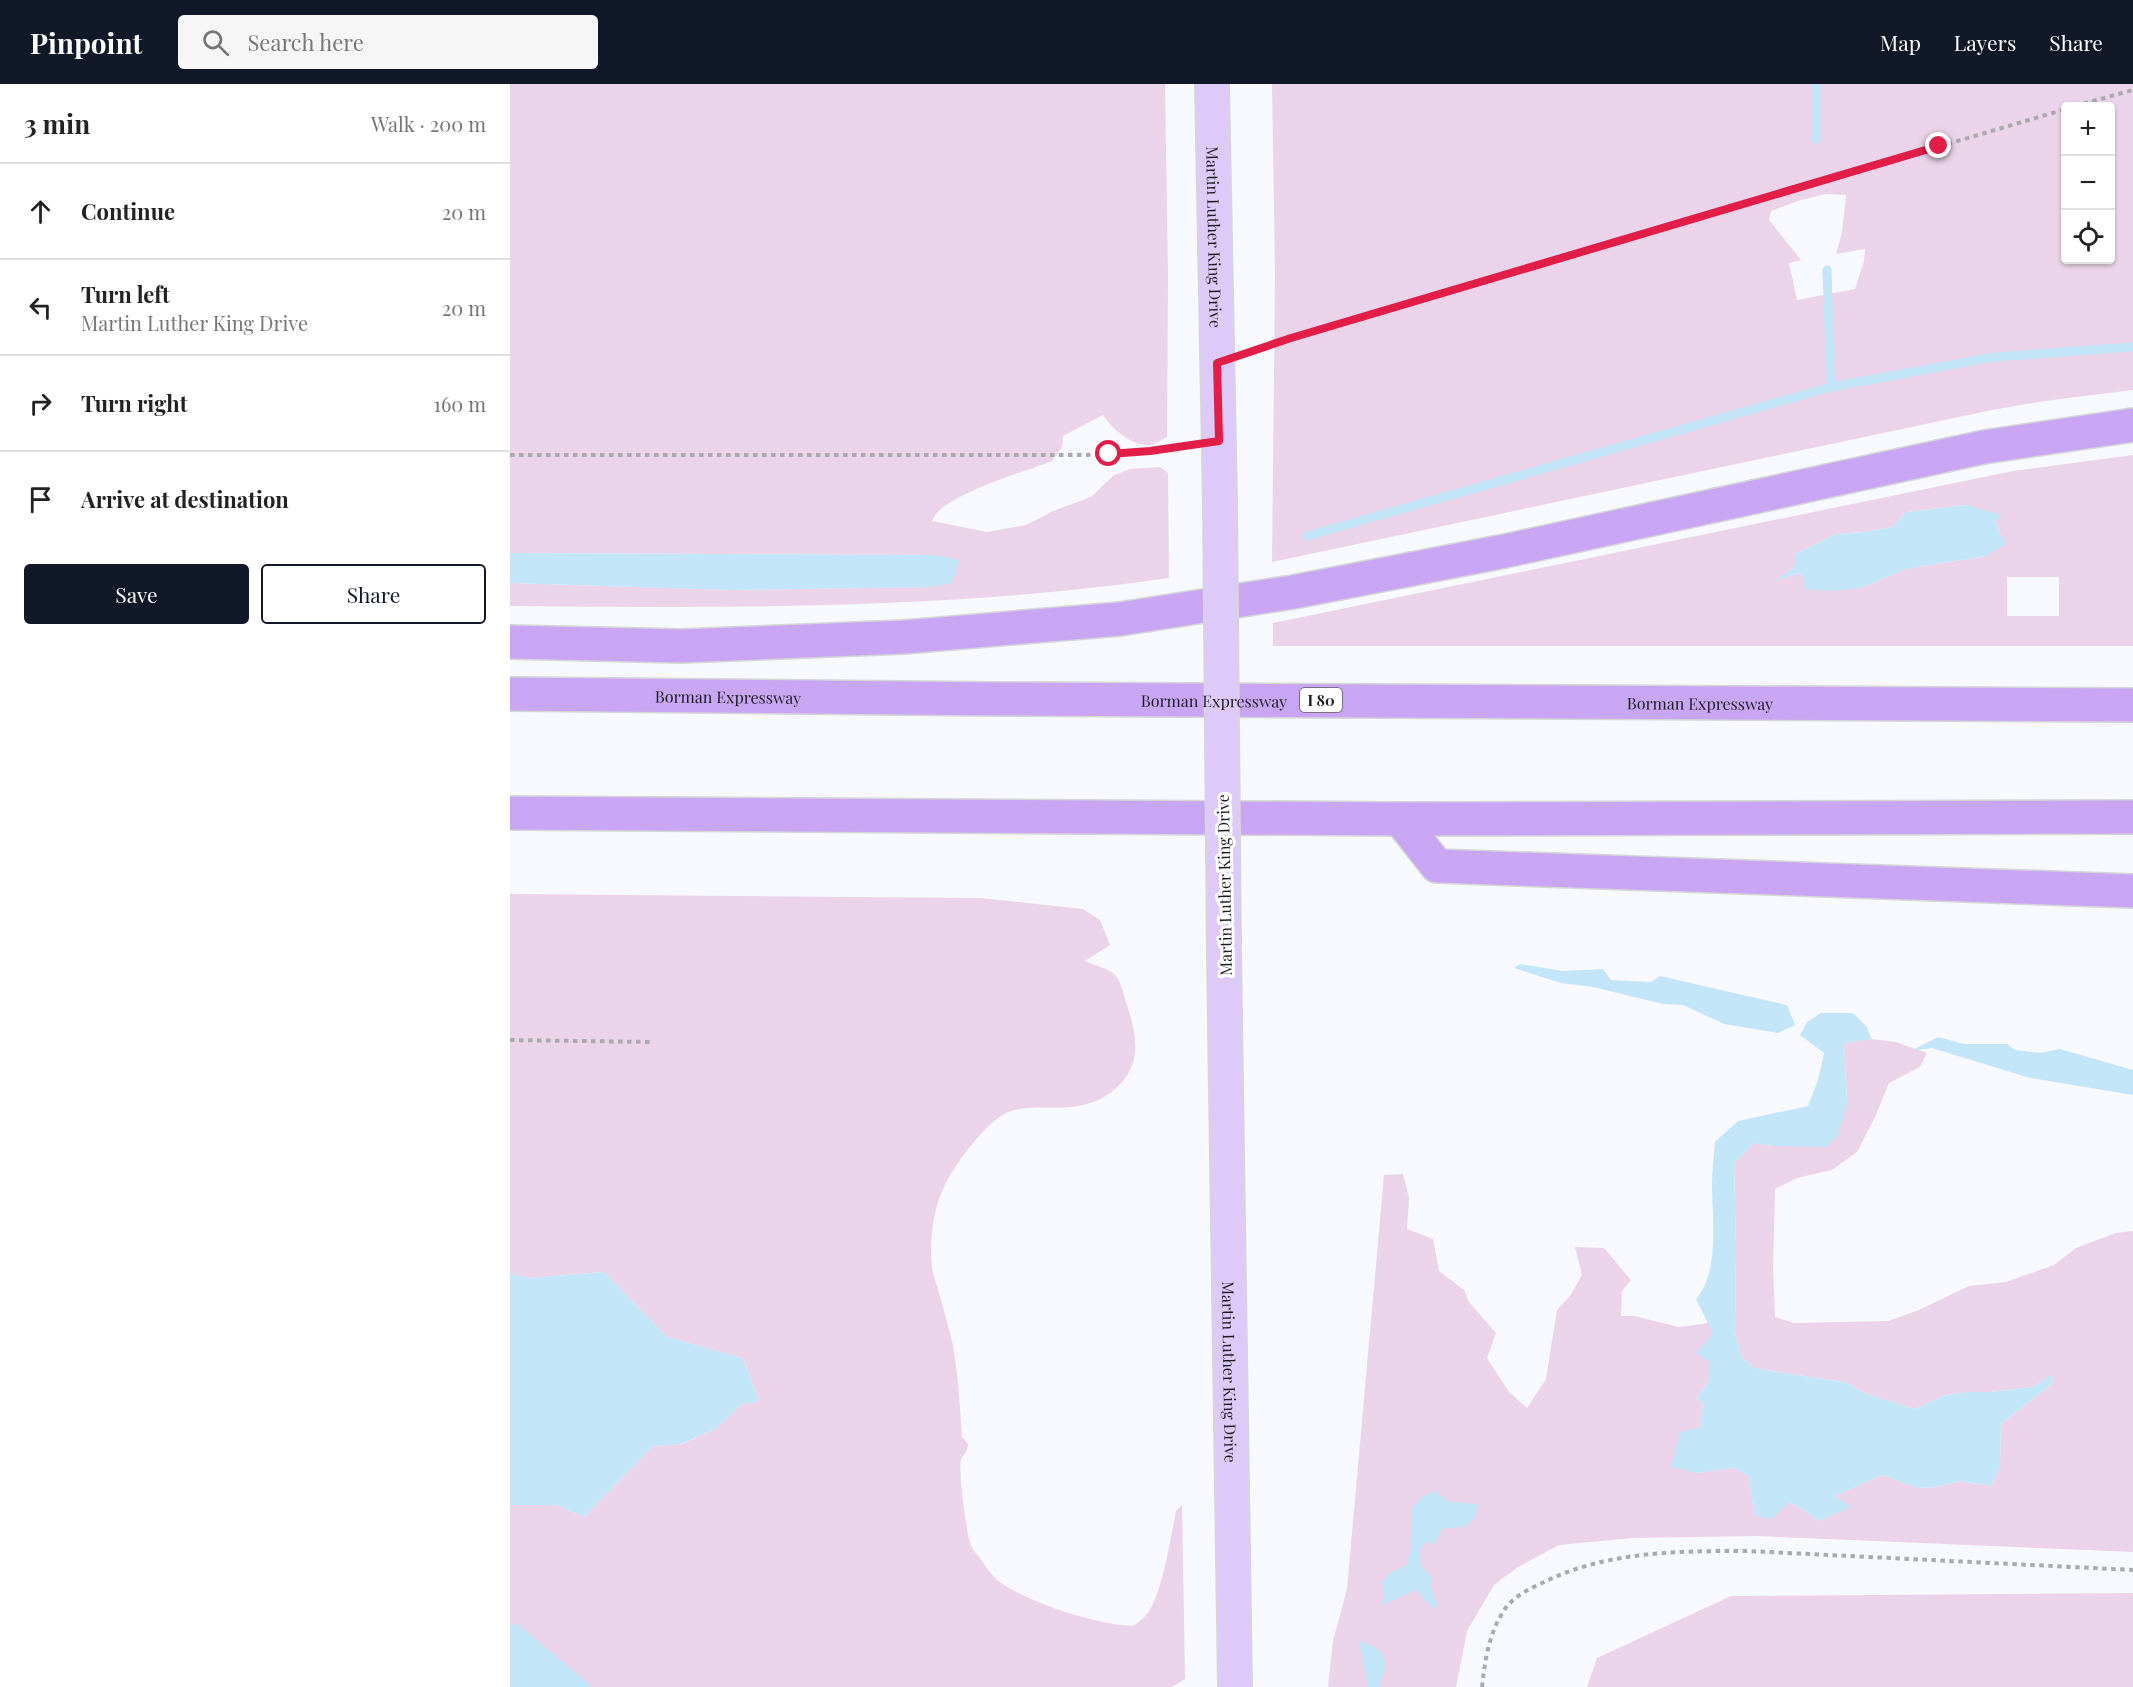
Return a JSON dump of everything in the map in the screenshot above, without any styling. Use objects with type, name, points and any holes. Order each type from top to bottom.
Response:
[{"type":"highway","points":[[510,642],[681,645],[904,637],[1120,619],[1293,592],[1505,551],[1984,447],[2133,425]]},
{"type":"highway","name":"Borman Expressway","points":[[510,694],[2133,705]]},
{"type":"highway","points":[[510,813],[1400,819],[2133,817]]},
{"type":"highway","points":[[1400,819],[1437,866],[2133,891]]},
{"type":"main road","name":"Martin Luther King Drive","points":[[1212,84],[1220,505],[1235,1687]]},
{"type":"path","points":[[2090,102],[2133,90]]},
{"type":"path","points":[[1217,363],[1291,338],[2061,110]]},
{"type":"path","points":[[510,455],[1098,454],[1150,451],[1219,441]]},
{"type":"path","points":[[510,1040],[654,1042]]},
{"type":"path","points":[[1482,1687],[1491,1634],[1506,1607],[1526,1591],[1564,1572],[1637,1554],[1748,1551],[2133,1570]]},
{"type":"shaded area","points":[[510,84],[1165,84],[1168,277],[1167,437],[1150,445],[1136,443],[1111,426],[1103,415],[1063,436],[1062,447],[1052,461],[985,485],[950,502],[938,512],[932,521],[987,532],[1026,525],[1053,511],[1091,497],[1114,475],[1130,469],[1160,467],[1168,473],[1169,578],[1005,596],[840,605],[510,606],[510,583],[732,590],[935,587],[937,555],[510,553]]},
{"type":"shaded area","points":[[1272,84],[2133,84],[2133,390],[1992,410],[1272,562],[1275,274]],"holes":[[[1826,194],[1846,195],[1842,233],[1836,254],[1865,249],[1864,261],[1855,289],[1797,300],[1789,263],[1801,260],[1769,220],[1771,211]]]},
{"type":"shaded area","points":[[2133,455],[2133,646],[1273,646],[1273,623],[2013,471]],"holes":[[[1967,505],[1995,521],[2001,536],[1986,556],[1906,569],[1861,588],[1803,577],[1799,573],[1778,580],[1795,566],[1795,554],[1836,534],[1893,527],[1906,512]],[[2007,577],[2059,577],[2059,616],[2007,616]]]},
{"type":"shaded area","points":[[510,894],[981,898],[1083,909],[1100,920],[1110,945],[1085,961],[1111,972],[1121,985],[1135,1038],[1133,1062],[1129,1073],[1110,1093],[1096,1101],[1067,1107],[1025,1108],[1001,1116],[994,1121],[969,1148],[954,1169],[940,1196],[933,1226],[932,1267],[953,1346],[962,1437],[968,1444],[960,1466],[966,1526],[973,1550],[996,1579],[1024,1596],[1081,1617],[1133,1626],[1147,1614],[1157,1593],[1176,1511],[1182,1505],[1185,1679],[1172,1687],[589,1687],[588,1684],[510,1631],[510,1505],[556,1505],[584,1517],[653,1446],[682,1444],[717,1428],[741,1405],[759,1401],[743,1358],[667,1337],[604,1272],[530,1278],[510,1274]]},
{"type":"shaded area","points":[[1871,1039],[1896,1042],[1927,1053],[1920,1067],[1889,1083],[1857,1152],[1832,1170],[1797,1178],[1775,1189],[1773,1268],[1775,1317],[1794,1323],[1888,1321],[1919,1310],[1969,1286],[2006,1282],[2054,1265],[2076,1248],[2116,1233],[2133,1231],[2133,1552],[1757,1536],[1633,1538],[1559,1545],[1518,1567],[1494,1585],[1467,1631],[1456,1687],[1328,1687],[1333,1641],[1347,1589],[1384,1175],[1403,1174],[1409,1198],[1407,1229],[1433,1239],[1439,1271],[1464,1290],[1469,1302],[1496,1333],[1487,1358],[1509,1392],[1527,1408],[1546,1379],[1557,1310],[1570,1296],[1582,1275],[1575,1247],[1604,1248],[1631,1280],[1622,1291],[1621,1316],[1634,1316],[1679,1327],[1709,1323],[1714,1334],[1708,1382],[1697,1398],[1703,1405],[1696,1473],[1733,1468],[1748,1475],[1755,1516],[1789,1502],[1818,1521],[1851,1507],[1834,1496],[1882,1475],[1918,1488],[1936,1487],[1961,1481],[1991,1486],[2000,1466],[2001,1424],[2053,1383],[2052,1375],[2032,1387],[1943,1396],[1915,1409],[1864,1393],[1848,1383],[1754,1368],[1741,1356],[1735,1332],[1734,1163],[1754,1143],[1773,1146],[1847,1103],[1844,1043]]},
{"type":"shaded area","points":[[2133,1593],[2133,1687],[1587,1687],[1597,1658],[1731,1596]]},
{"type":"water","points":[[1967,505],[2002,515],[1995,522],[2006,544],[1986,556],[1906,569],[1861,588],[1834,591],[1805,589],[1803,577],[1799,573],[1775,581],[1795,566],[1795,554],[1836,534],[1893,527],[1906,512]]},
{"type":"water","points":[[510,553],[937,555],[959,560],[952,583],[935,587],[732,590],[510,583]]},
{"type":"water","points":[[1520,964],[1563,971],[1603,969],[1611,980],[1651,982],[1660,976],[1787,1005],[1795,1025],[1778,1033],[1724,1024],[1683,1005],[1663,1004],[1593,987],[1561,983],[1514,968]]},
{"type":"water","points":[[1821,1013],[1853,1013],[1867,1027],[1871,1039],[1844,1043],[1847,1103],[1837,1137],[1826,1147],[1773,1146],[1754,1143],[1734,1163],[1735,1332],[1741,1356],[1754,1368],[1848,1383],[1864,1393],[1915,1409],[1943,1396],[2032,1387],[2052,1375],[2053,1383],[2001,1424],[2000,1466],[1991,1486],[1961,1481],[1936,1487],[1918,1488],[1882,1475],[1834,1496],[1852,1507],[1818,1521],[1789,1502],[1772,1519],[1755,1516],[1748,1475],[1733,1468],[1696,1473],[1671,1467],[1680,1432],[1699,1428],[1703,1405],[1697,1398],[1708,1382],[1710,1362],[1696,1353],[1713,1334],[1696,1299],[1704,1288],[1712,1260],[1712,1179],[1715,1142],[1738,1121],[1808,1106],[1818,1080],[1824,1053],[1800,1035],[1807,1022]]},
{"type":"water","points":[[1938,1037],[1964,1044],[2007,1044],[2015,1050],[2040,1053],[2060,1049],[2133,1070],[2133,1095],[2030,1078],[1932,1048],[1915,1049]]},
{"type":"water","points":[[604,1272],[667,1337],[743,1358],[759,1401],[741,1405],[717,1428],[681,1444],[653,1446],[584,1517],[556,1505],[510,1505],[510,1274],[530,1278]]},
{"type":"water","points":[[1436,1491],[1449,1502],[1478,1504],[1471,1523],[1462,1527],[1442,1529],[1435,1544],[1427,1542],[1420,1549],[1420,1564],[1431,1577],[1431,1586],[1437,1605],[1433,1609],[1416,1590],[1381,1606],[1384,1596],[1382,1581],[1390,1573],[1407,1565],[1411,1547],[1412,1508],[1423,1496]]},
{"type":"water","points":[[518,1624],[589,1684],[589,1687],[510,1687],[510,1625]]},
{"type":"water","points":[[1359,1641],[1374,1647],[1384,1657],[1385,1668],[1380,1687],[1368,1687]]},
{"type":"waterway","points":[[1816,84],[1816,139]]},
{"type":"waterway","points":[[1827,270],[1831,387]]},
{"type":"waterway","points":[[1307,536],[1831,387],[1994,357],[2133,347]]},
{"type":"route","points":[[1109,454],[1150,451],[1219,441],[1217,363],[1291,338],[1939,146]]}]
